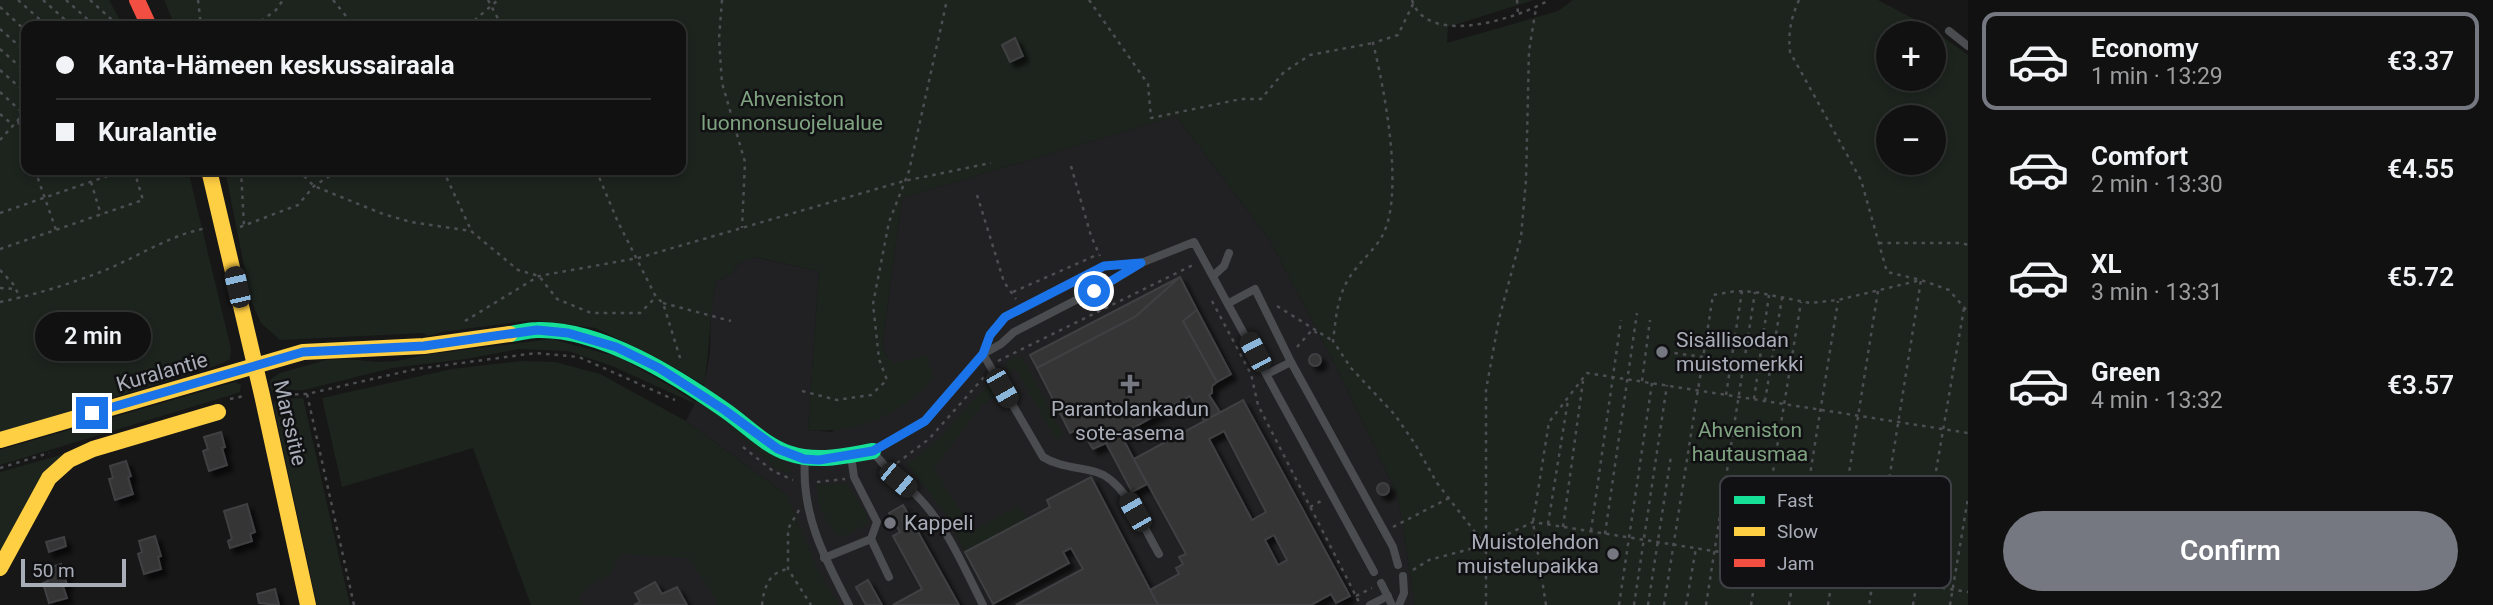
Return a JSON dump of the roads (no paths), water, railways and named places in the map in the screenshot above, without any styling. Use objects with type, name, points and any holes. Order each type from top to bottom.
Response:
[{"type":"street","points":[[137,0],[147,21]]},
{"type":"street","name":"Marssitie","points":[[210,175],[308,605]]},
{"type":"street","name":"Kuralantie","points":[[0,440],[303,352],[424,346],[537,330],[568,333],[616,347],[659,368],[723,409],[778,449],[804,459]]},
{"type":"street","points":[[0,568],[49,478],[69,460],[93,449],[222,406]]},
{"type":"street","points":[[804,459],[819,460],[873,451]]},
{"type":"lane","points":[[1949,32],[1968,47]]},
{"type":"lane","points":[[983,605],[944,528],[918,496],[887,468],[873,451],[925,421],[983,354],[1030,324],[1109,283],[1141,263],[1194,242],[1374,572]]},
{"type":"lane","points":[[1213,276],[1224,266],[1229,253]]},
{"type":"lane","points":[[1141,263],[1104,266],[1005,317],[990,335],[983,354],[1042,457],[1055,463],[1099,472],[1108,479],[1123,492],[1158,554]]},
{"type":"lane","points":[[1228,303],[1255,289],[1289,359],[1393,547],[1398,565]]},
{"type":"lane","points":[[1267,374],[1289,359]]},
{"type":"lane","points":[[851,455],[854,477],[877,522],[871,539],[889,577]]},
{"type":"lane","points":[[804,459],[806,503],[824,558],[849,605]]},
{"type":"lane","points":[[824,558],[871,539]]},
{"type":"lane","points":[[1399,605],[1404,593],[1402,576]]},
{"type":"lane","points":[[1370,605],[1390,601],[1381,583]]},
{"type":"place","name":"Sisällisodan muistomerkki","points":[[1662,352]]},
{"type":"place","name":"Parantolankadun sote-asema","points":[[1130,384]]},
{"type":"place","name":"Kappeli","points":[[890,523]]},
{"type":"place","name":"Muistolehdon muistelupaikka","points":[[1613,554]]},
{"type":"park label","name":"Ahveniston luonnonsuojelualue","points":[[792,111]]},
{"type":"park label","name":"Ahveniston hautausmaa","points":[[1750,442]]}]
